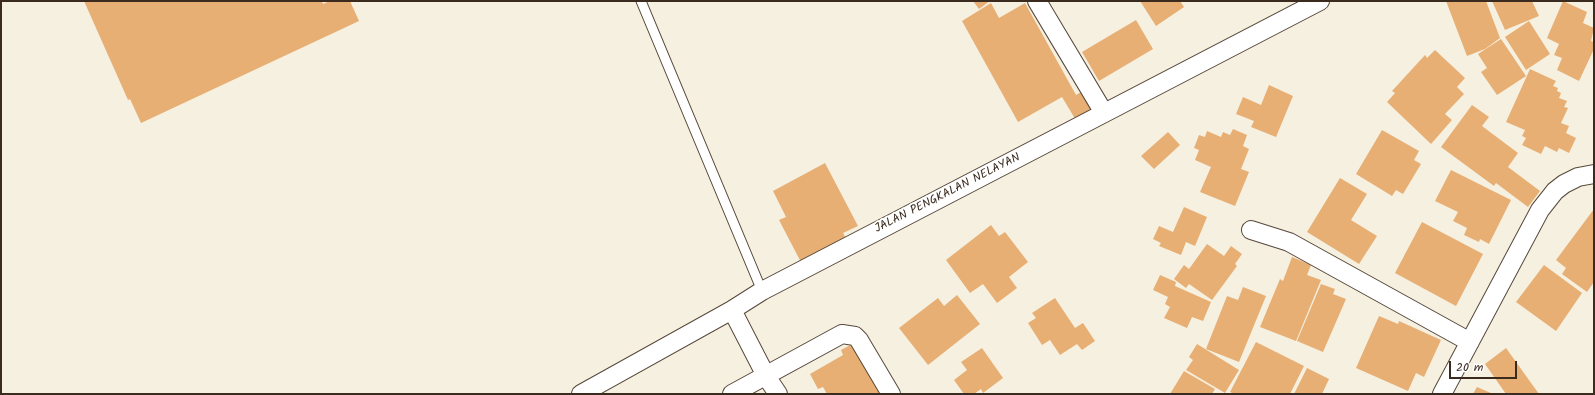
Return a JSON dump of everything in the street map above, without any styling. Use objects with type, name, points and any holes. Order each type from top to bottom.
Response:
[{"type":"street","points":[[1036,1],[1104,113]]},
{"type":"street","name":"JALAN PENGKALAN NELAYAN","points":[[581,394],[732,310],[762,291],[1320,1]]},
{"type":"street","points":[[1442,394],[1524,239],[1544,206],[1555,191],[1564,184],[1578,177],[1594,174]]},
{"type":"street","points":[[1250,230],[1289,242],[1470,342]]},
{"type":"street","points":[[732,310],[766,376],[778,394]]},
{"type":"street","points":[[732,394],[838,335],[848,334],[855,336],[859,340],[891,394]]},
{"type":"lane","points":[[641,1],[762,291]]},
{"type":"building","points":[[84,1],[322,1],[323,4],[330,1],[350,1],[359,21],[141,123],[130,99],[128,100]]},
{"type":"building","points":[[973,1],[990,1],[979,9]]},
{"type":"building","points":[[1140,1],[1180,1],[1184,7],[1156,26]]},
{"type":"building","points":[[1446,1],[1486,1],[1500,38],[1485,49],[1467,56]]},
{"type":"building","points":[[1492,1],[1532,1],[1539,16],[1505,30]]},
{"type":"building","points":[[1563,1],[1587,12],[1583,23],[1594,28],[1591,41],[1594,42],[1594,49],[1579,81],[1557,70],[1562,58],[1554,55],[1559,44],[1547,38]]},
{"type":"building","points":[[991,3],[999,18],[1025,3],[1076,95],[1083,91],[1094,112],[1077,122],[1062,97],[1018,122],[962,21]]},
{"type":"building","points":[[1136,20],[1153,49],[1099,81],[1082,52]]},
{"type":"building","points":[[1529,21],[1550,54],[1526,70],[1505,37]]},
{"type":"building","points":[[1501,39],[1526,76],[1497,95],[1481,72],[1487,68],[1478,54]]},
{"type":"building","points":[[1435,50],[1465,78],[1457,87],[1464,94],[1445,114],[1452,120],[1431,144],[1387,102],[1395,93],[1392,91],[1425,55],[1427,58]]},
{"type":"building","points":[[1530,69],[1556,81],[1553,86],[1558,88],[1557,91],[1561,93],[1559,98],[1567,101],[1564,107],[1568,108],[1561,123],[1569,126],[1566,133],[1576,138],[1569,153],[1559,148],[1557,152],[1545,146],[1541,154],[1522,145],[1526,138],[1522,136],[1525,130],[1506,122]]},
{"type":"building","points":[[1269,85],[1293,96],[1276,137],[1251,127],[1254,121],[1236,114],[1243,97],[1261,105]]},
{"type":"building","points":[[1472,105],[1489,117],[1482,126],[1518,153],[1508,167],[1540,191],[1528,207],[1496,183],[1494,186],[1441,147]]},
{"type":"building","points":[[1233,129],[1247,135],[1243,146],[1249,149],[1241,169],[1249,172],[1235,206],[1200,192],[1211,167],[1195,160],[1199,150],[1194,148],[1199,135],[1205,137],[1207,131],[1221,137],[1223,132],[1230,135]]},
{"type":"building","points":[[1382,130],[1419,151],[1414,160],[1421,164],[1403,194],[1396,190],[1392,196],[1356,174]]},
{"type":"building","points":[[1168,132],[1180,145],[1154,169],[1141,156]]},
{"type":"building","points":[[825,163],[858,226],[843,233],[848,242],[803,266],[779,220],[786,217],[773,191]]},
{"type":"building","points":[[1451,170],[1511,200],[1489,244],[1480,239],[1479,242],[1464,235],[1467,228],[1453,221],[1458,212],[1435,201]]},
{"type":"building","points":[[1340,178],[1367,194],[1351,220],[1377,236],[1359,264],[1307,232]]},
{"type":"building","points":[[1184,207],[1207,217],[1195,246],[1186,242],[1181,255],[1159,246],[1161,243],[1153,239],[1159,226],[1173,232]]},
{"type":"building","points":[[1594,209],[1594,282],[1587,292],[1562,274],[1566,268],[1556,260]]},
{"type":"building","points":[[1422,222],[1483,254],[1456,306],[1395,273]]},
{"type":"building","points":[[991,225],[999,236],[1005,232],[1028,262],[1009,277],[1017,288],[997,303],[983,284],[970,293],[946,260]]},
{"type":"building","points":[[1207,244],[1224,256],[1231,246],[1242,254],[1235,264],[1237,266],[1212,300],[1189,284],[1186,288],[1174,279],[1184,265],[1189,269]]},
{"type":"building","points":[[1292,257],[1311,265],[1307,275],[1321,280],[1296,341],[1260,327],[1280,279],[1283,281]]},
{"type":"building","points":[[1544,265],[1582,293],[1556,331],[1516,302]]},
{"type":"building","points":[[1160,275],[1176,282],[1175,286],[1211,302],[1203,321],[1192,317],[1187,328],[1164,318],[1170,307],[1165,304],[1168,297],[1153,290]]},
{"type":"building","points":[[1321,284],[1335,289],[1333,294],[1346,299],[1323,352],[1297,341]]},
{"type":"building","points":[[1243,287],[1266,296],[1239,362],[1206,349],[1227,296],[1238,300]]},
{"type":"building","points":[[957,295],[980,324],[928,365],[899,328],[938,298],[944,306]]},
{"type":"building","points":[[1055,298],[1075,328],[1083,323],[1095,341],[1082,350],[1077,344],[1060,355],[1050,340],[1042,345],[1028,323],[1036,318],[1032,313]]},
{"type":"building","points":[[1379,316],[1398,324],[1399,321],[1441,340],[1424,377],[1416,373],[1408,391],[1356,368]]},
{"type":"building","points":[[856,342],[883,394],[827,394],[823,387],[818,389],[810,374],[843,355],[841,350]]},
{"type":"building","points":[[1256,342],[1304,366],[1290,394],[1235,394],[1230,392]]},
{"type":"building","points":[[1197,344],[1239,370],[1225,393],[1186,370],[1193,360],[1189,357]]},
{"type":"building","points":[[982,348],[1003,378],[983,393],[981,389],[974,394],[964,394],[954,380],[967,370],[961,362]]},
{"type":"building","points":[[1506,348],[1539,394],[1506,394],[1485,364]]},
{"type":"building","points":[[1307,368],[1329,379],[1322,394],[1294,394]]},
{"type":"building","points":[[1184,371],[1215,389],[1212,394],[1170,394]]},
{"type":"building","points":[[1477,387],[1493,394],[1473,394]]}]
